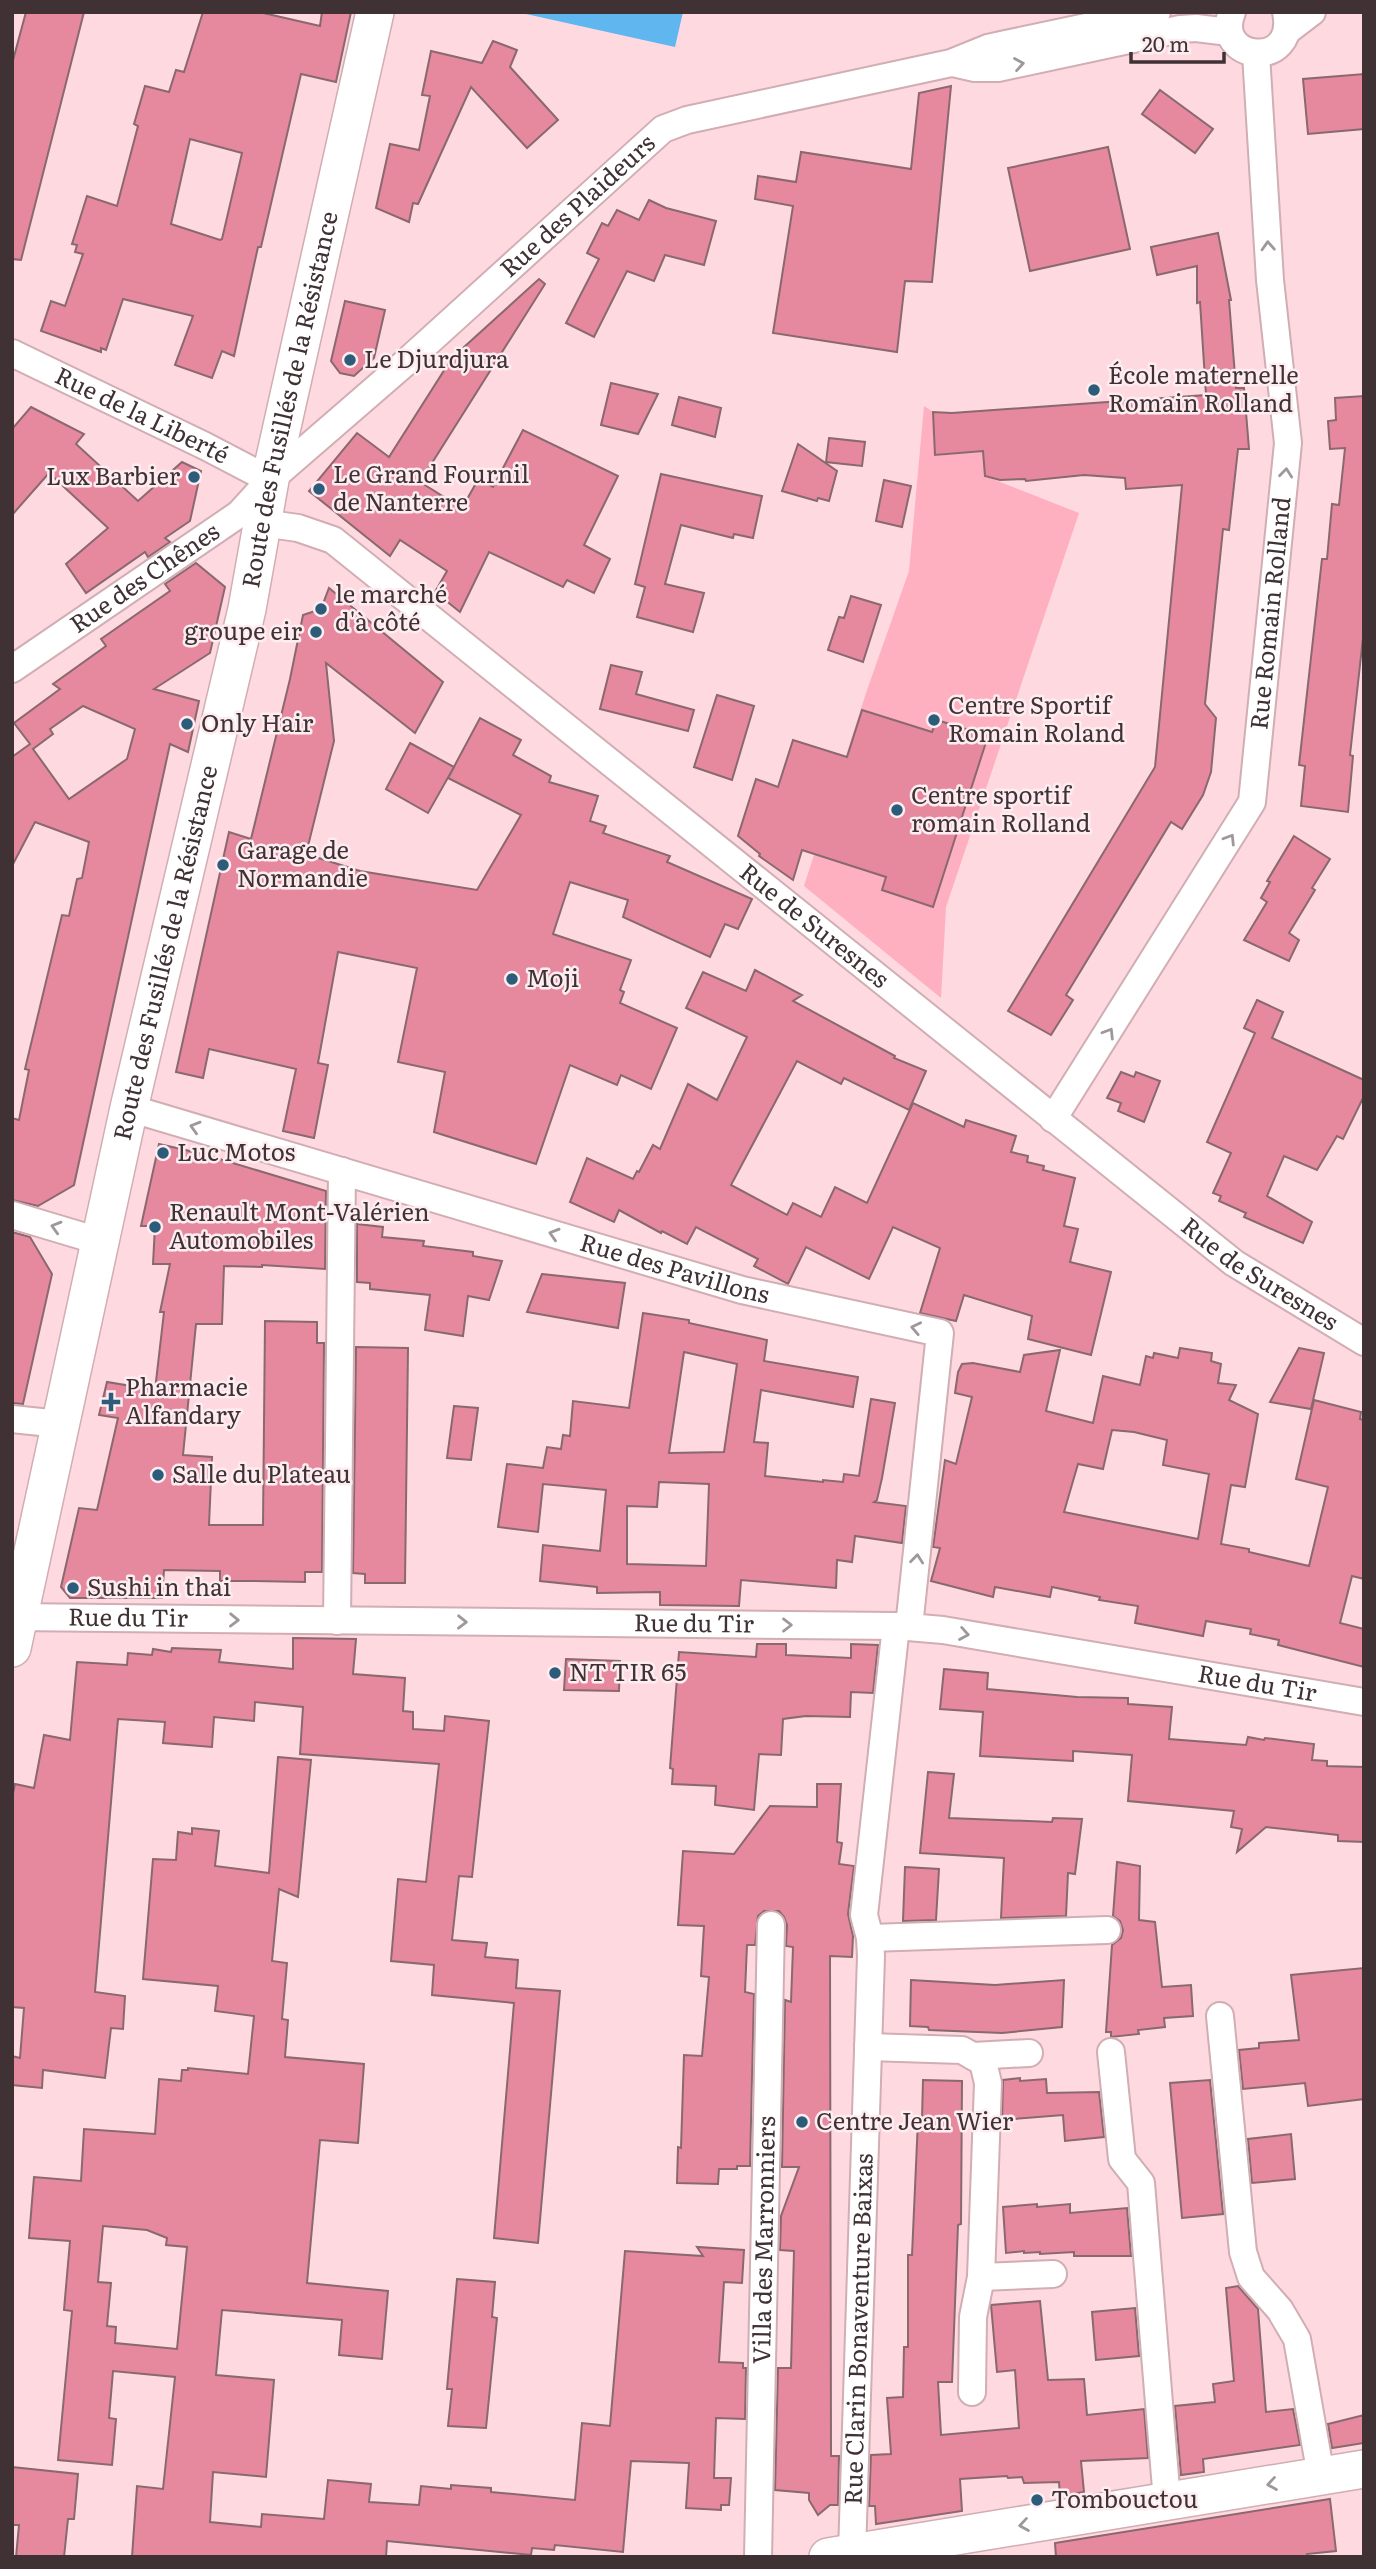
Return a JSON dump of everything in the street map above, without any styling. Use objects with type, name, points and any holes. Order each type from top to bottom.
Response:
[{"type":"main road","name":"Route des Fusillés de la Résistance","points":[[15,1627],[129,1108],[247,609],[270,480],[375,12]]},
{"type":"main road","points":[[840,2555],[1364,2469]]},
{"type":"street","name":"Rue des Plaideurs","points":[[270,480],[404,364],[663,129],[687,120],[951,63],[988,48],[1157,12]]},
{"type":"street","points":[[1230,22],[1236,44],[1256,54],[1268,52],[1279,45],[1286,22],[1312,12]]},
{"type":"street","name":"Rue des Plaideurs","points":[[951,63],[975,68],[998,68],[1180,29],[1230,22]]},
{"type":"street","name":"Rue Romain Rolland","points":[[1054,1119],[1252,802],[1288,443],[1270,280],[1256,54]]},
{"type":"street","name":"Rue de la Liberté","points":[[12,353],[270,480]]},
{"type":"street","name":"Rue des Chênes","points":[[12,670],[239,514],[270,480]]},
{"type":"street","name":"Rue de Suresnes","points":[[262,523],[298,528],[333,540],[1234,1263],[1364,1342]]},
{"type":"street","name":"Rue des Pavillons","points":[[129,1108],[742,1290],[940,1333],[903,1627]]},
{"type":"street","points":[[337,1621],[342,1171]]},
{"type":"street","points":[[12,1215],[99,1241]]},
{"type":"street","points":[[12,1419],[60,1424]]},
{"type":"street","name":"Rue du Tir","points":[[15,1627],[337,1621],[903,1627],[943,1630],[1364,1702]]},
{"type":"street","name":"Rue Clarin Bonaventure Baixas","points":[[840,2555],[868,2047],[870,1938],[863,1915],[880,1771],[903,1627]]},
{"type":"street","name":"Villa des Marronniers","points":[[758,2557],[771,1925]]},
{"type":"street","points":[[870,1938],[1107,1930]]},
{"type":"street","points":[[1220,2016],[1243,2252],[1251,2277],[1280,2310],[1297,2339],[1321,2476]]},
{"type":"street","points":[[868,2047],[962,2050],[984,2062],[988,2083],[981,2277],[973,2317],[972,2392]]},
{"type":"street","points":[[1111,2052],[1122,2159],[1141,2183],[1167,2501]]},
{"type":"street","points":[[974,2056],[1029,2053]]},
{"type":"street","points":[[981,2277],[1053,2274]]},
{"type":"shaded area","name":"Centre Sportif Romain Roland","points":[[924,406],[933,412],[935,456],[983,451],[985,476],[1079,513],[946,907],[941,998],[804,886],[866,693],[909,571]]},
{"type":"water","points":[[517,12],[683,12],[675,47]]},
{"type":"building","points":[[26,12],[84,12],[21,260],[12,259],[12,64]]},
{"type":"building","points":[[203,12],[259,12],[320,26],[322,12],[351,12],[336,82],[301,74],[234,356],[222,351],[212,378],[175,365],[193,316],[123,299],[106,350],[101,348],[101,352],[41,331],[51,301],[65,306],[83,254],[75,252],[77,245],[72,244],[87,196],[117,206],[138,126],[134,124],[145,86],[169,92],[176,70],[184,72]],"holes":[[[190,139],[242,153],[222,239],[171,224]]]},
{"type":"building","points":[[493,41],[517,50],[510,67],[558,120],[527,148],[471,87],[418,204],[413,203],[409,222],[376,208],[390,144],[419,150],[430,96],[422,95],[431,51],[482,63]]},
{"type":"building","points":[[1364,74],[1364,129],[1308,134],[1303,79]]},
{"type":"building","points":[[951,86],[932,282],[905,281],[897,352],[773,333],[793,206],[755,199],[758,176],[796,182],[801,152],[911,169],[919,93]]},
{"type":"building","points":[[1160,90],[1213,129],[1195,153],[1142,114]]},
{"type":"building","points":[[1108,147],[1130,249],[1030,271],[1008,168]]},
{"type":"building","points":[[649,200],[666,208],[716,221],[704,265],[665,255],[654,281],[627,271],[594,337],[566,323],[599,259],[587,253],[602,223],[608,226],[617,210],[639,220]]},
{"type":"building","points":[[1218,233],[1231,300],[1236,388],[1244,388],[1249,449],[1238,449],[1229,530],[1223,529],[1205,704],[1216,718],[1211,772],[1203,795],[1182,829],[1171,822],[1066,995],[1073,1000],[1051,1035],[1008,1011],[1155,767],[1182,485],[1126,489],[1125,478],[1084,475],[1026,481],[1000,480],[985,476],[983,451],[935,455],[933,412],[952,413],[1206,395],[1200,302],[1197,303],[1197,266],[1157,275],[1151,247]]},
{"type":"building","points":[[539,279],[545,284],[420,482],[462,508],[479,478],[493,487],[523,430],[618,476],[584,545],[610,559],[594,593],[567,580],[563,587],[489,552],[460,612],[435,592],[447,571],[400,540],[390,556],[309,491],[357,433],[389,457],[452,358]]},
{"type":"building","points":[[345,301],[385,310],[374,358],[354,376],[340,373],[331,361]]},
{"type":"building","points":[[611,383],[658,394],[638,434],[601,425]]},
{"type":"building","points":[[1364,396],[1364,629],[1350,755],[1353,756],[1348,812],[1301,806],[1305,766],[1299,765],[1322,559],[1327,559],[1332,504],[1339,505],[1345,448],[1330,449],[1328,421],[1336,420],[1335,398]]},
{"type":"building","points":[[679,397],[721,408],[715,437],[672,425]]},
{"type":"building","points":[[31,407],[84,434],[76,444],[138,501],[182,462],[201,471],[190,521],[165,538],[170,542],[148,557],[145,552],[86,593],[66,564],[108,528],[49,473],[12,515],[12,429]]},
{"type":"building","points":[[829,438],[865,442],[862,466],[826,462]]},
{"type":"building","points":[[798,444],[837,471],[829,501],[818,498],[817,501],[782,491]]},
{"type":"building","points":[[661,474],[762,496],[753,538],[734,534],[733,538],[681,525],[665,584],[704,593],[693,632],[637,617],[645,587],[635,584]]},
{"type":"building","points":[[884,480],[911,486],[902,527],[876,521]]},
{"type":"building","points":[[196,563],[225,587],[210,653],[154,689],[199,701],[188,752],[170,744],[74,1185],[38,1206],[12,1200],[12,1118],[19,1120],[29,1070],[25,1069],[62,915],[69,916],[77,879],[82,878],[89,842],[35,822],[12,866],[12,757],[30,744],[14,723],[60,689],[53,684],[106,646],[101,639],[170,591],[165,584]],"holes":[[[83,706],[135,729],[127,759],[69,799],[33,749],[53,734],[50,729]]]},
{"type":"building","points":[[329,588],[443,682],[415,733],[326,663],[334,741],[306,854],[360,871],[477,890],[521,815],[448,778],[480,718],[521,740],[513,755],[551,776],[549,782],[598,796],[590,821],[606,826],[603,833],[670,856],[667,862],[752,899],[738,929],[725,924],[710,957],[623,917],[628,900],[570,882],[553,934],[631,960],[620,990],[624,992],[620,1003],[677,1028],[651,1089],[621,1075],[617,1085],[570,1065],[536,1164],[434,1132],[445,1072],[398,1062],[417,968],[338,952],[318,1063],[328,1065],[314,1138],[283,1131],[296,1069],[209,1049],[203,1078],[176,1072],[229,832],[251,839],[303,615],[321,609]]},
{"type":"building","points":[[851,596],[881,605],[863,662],[828,650],[839,617],[844,618]]},
{"type":"building","points":[[611,665],[642,672],[636,694],[694,710],[688,731],[600,709]]},
{"type":"building","points":[[717,695],[754,706],[732,780],[694,767]]},
{"type":"building","name":"Centre sportif romain Rolland","points":[[862,710],[932,732],[937,720],[988,736],[933,907],[882,890],[886,877],[802,850],[793,880],[759,856],[760,854],[738,836],[756,779],[778,787],[793,740],[847,757]]},
{"type":"building","points":[[410,743],[454,767],[428,813],[386,789]]},
{"type":"building","points":[[1294,836],[1330,859],[1289,933],[1299,940],[1289,961],[1244,940],[1267,902],[1261,898],[1270,882],[1267,881]]},
{"type":"building","points":[[755,970],[802,995],[793,1001],[895,1056],[894,1058],[926,1071],[909,1110],[844,1078],[841,1084],[797,1061],[731,1185],[787,1215],[793,1203],[821,1217],[835,1187],[867,1203],[913,1103],[964,1127],[966,1120],[1016,1136],[1011,1152],[1028,1156],[1027,1162],[1044,1166],[1043,1170],[1075,1178],[1064,1226],[1078,1229],[1070,1262],[1111,1272],[1091,1355],[1028,1339],[1032,1316],[964,1295],[956,1321],[920,1313],[940,1248],[893,1227],[869,1279],[806,1247],[788,1284],[754,1266],[758,1259],[696,1227],[687,1244],[619,1210],[614,1222],[570,1202],[587,1158],[633,1179],[653,1145],[660,1149],[688,1084],[717,1100],[747,1037],[686,1008],[703,972],[746,991]]},
{"type":"building","points":[[1257,1000],[1283,1012],[1272,1038],[1364,1080],[1364,1096],[1343,1139],[1337,1136],[1317,1170],[1284,1156],[1267,1196],[1312,1222],[1303,1243],[1244,1217],[1246,1213],[1219,1201],[1221,1196],[1213,1193],[1231,1153],[1207,1142],[1255,1033],[1244,1028]]},
{"type":"building","points":[[1121,1072],[1134,1077],[1136,1072],[1160,1081],[1144,1122],[1118,1111],[1121,1103],[1107,1098]]},
{"type":"building","points":[[159,1144],[203,1154],[326,1191],[325,1269],[262,1265],[224,1266],[222,1324],[196,1324],[183,1455],[212,1457],[209,1525],[263,1525],[265,1321],[317,1322],[317,1343],[324,1343],[322,1572],[305,1572],[305,1582],[220,1581],[220,1571],[164,1570],[162,1598],[70,1598],[61,1587],[79,1508],[97,1510],[118,1418],[99,1415],[107,1382],[155,1390],[164,1312],[160,1312],[170,1264],[153,1264],[155,1226],[141,1226]]},
{"type":"building","points":[[357,1224],[383,1227],[382,1237],[424,1241],[423,1246],[473,1252],[473,1256],[502,1261],[489,1300],[468,1296],[463,1336],[425,1330],[430,1295],[370,1289],[370,1283],[357,1282]]},
{"type":"building","points":[[12,1232],[30,1237],[52,1274],[23,1404],[12,1403]]},
{"type":"building","points":[[542,1274],[625,1283],[618,1328],[527,1312]]},
{"type":"building","points":[[643,1313],[689,1320],[689,1323],[767,1340],[764,1361],[858,1377],[853,1407],[761,1390],[754,1442],[768,1443],[765,1476],[843,1482],[844,1474],[859,1476],[871,1399],[895,1403],[882,1478],[877,1500],[874,1502],[906,1506],[902,1543],[855,1536],[852,1562],[837,1560],[836,1588],[741,1580],[739,1606],[660,1605],[660,1592],[597,1593],[597,1587],[540,1581],[543,1545],[600,1551],[606,1490],[543,1484],[538,1532],[498,1527],[507,1464],[543,1468],[547,1447],[561,1449],[563,1435],[570,1436],[573,1401],[629,1408]],"holes":[[[684,1352],[737,1364],[724,1452],[669,1453]],[[659,1482],[709,1484],[706,1566],[627,1564],[627,1506],[657,1507]]]},
{"type":"building","points":[[356,1347],[408,1348],[405,1583],[365,1583],[365,1574],[353,1573]]},
{"type":"building","points":[[1180,1348],[1212,1353],[1211,1361],[1221,1364],[1218,1383],[1236,1385],[1229,1400],[1258,1414],[1245,1487],[1231,1485],[1221,1544],[1309,1566],[1328,1487],[1296,1479],[1314,1400],[1361,1412],[1360,1419],[1364,1420],[1364,1579],[1352,1576],[1340,1623],[1364,1629],[1364,1667],[1278,1645],[1279,1640],[1250,1634],[1251,1629],[1206,1621],[1203,1636],[1135,1623],[1138,1606],[1099,1600],[1100,1597],[1052,1587],[1050,1597],[995,1587],[993,1597],[931,1581],[940,1548],[933,1547],[945,1460],[956,1464],[972,1397],[955,1393],[962,1364],[973,1363],[1020,1372],[1024,1355],[1060,1350],[1046,1411],[1093,1423],[1103,1376],[1140,1385],[1146,1356],[1153,1358],[1154,1353],[1178,1358]],"holes":[[[1112,1430],[1167,1440],[1163,1465],[1209,1474],[1198,1539],[1064,1512],[1078,1464],[1103,1469]]]},
{"type":"building","points":[[1299,1348],[1324,1353],[1311,1409],[1270,1402]]},
{"type":"building","points":[[454,1406],[478,1408],[471,1460],[447,1458]]},
{"type":"building","points":[[293,1638],[356,1639],[353,1674],[405,1678],[403,1711],[413,1712],[413,1729],[444,1731],[445,1716],[489,1721],[472,1877],[459,1876],[452,1940],[487,1943],[485,1957],[518,1960],[516,1988],[560,1991],[538,2243],[494,2238],[514,2003],[432,1995],[434,1965],[391,1961],[398,1879],[426,1882],[439,1764],[300,1754],[303,1707],[255,1702],[254,1721],[214,1717],[212,1747],[163,1743],[165,1722],[118,1719],[95,1992],[125,1996],[123,2029],[111,2028],[105,2078],[43,2070],[42,2088],[12,2085],[12,2056],[20,2058],[24,2008],[12,2007],[12,1798],[15,1784],[34,1788],[44,1735],[70,1740],[77,1662],[127,1665],[128,1653],[152,1655],[153,1649],[171,1652],[172,1648],[221,1650],[219,1662],[293,1669]]},
{"type":"building","points":[[757,1644],[786,1644],[786,1655],[851,1658],[851,1644],[878,1645],[873,1693],[851,1692],[850,1717],[806,1716],[783,1719],[781,1755],[759,1754],[754,1810],[715,1805],[716,1786],[672,1784],[673,1769],[670,1768],[679,1652],[756,1657]]},
{"type":"building","points":[[566,1659],[620,1661],[619,1691],[564,1690]]},
{"type":"building","points":[[944,1669],[988,1673],[987,1689],[1077,1697],[1128,1698],[1128,1704],[1172,1707],[1169,1739],[1246,1745],[1248,1737],[1314,1744],[1312,1760],[1327,1761],[1327,1766],[1364,1767],[1364,1842],[1338,1841],[1338,1835],[1266,1827],[1237,1852],[1242,1829],[1231,1827],[1234,1811],[1128,1801],[1132,1755],[1073,1751],[1073,1761],[980,1756],[983,1712],[940,1709]]},
{"type":"building","points":[[278,1757],[311,1760],[298,1897],[279,1889],[272,1961],[287,1963],[282,2019],[288,2020],[285,2057],[364,2064],[358,2143],[320,2140],[307,2283],[388,2291],[382,2359],[339,2355],[342,2320],[222,2310],[216,2375],[274,2380],[266,2477],[213,2472],[210,2522],[261,2527],[262,2514],[324,2519],[328,2480],[371,2484],[369,2502],[419,2505],[421,2486],[451,2489],[451,2485],[491,2488],[491,2492],[575,2500],[582,2423],[610,2426],[625,2251],[703,2256],[697,2247],[744,2250],[742,2283],[724,2282],[719,2362],[743,2363],[743,2368],[746,2368],[745,2419],[716,2418],[714,2478],[731,2478],[729,2505],[721,2505],[721,2510],[686,2508],[689,2463],[631,2461],[623,2552],[555,2545],[554,2550],[532,2548],[531,2555],[387,2541],[386,2557],[132,2557],[137,2486],[163,2489],[175,2377],[113,2371],[109,2418],[116,2419],[112,2465],[58,2460],[72,2311],[64,2310],[70,2241],[29,2238],[34,2177],[81,2181],[84,2129],[155,2134],[159,2079],[181,2081],[182,2070],[188,2068],[248,2074],[254,2016],[215,2011],[218,1986],[143,1979],[153,1859],[176,1860],[178,1832],[192,1834],[192,1828],[219,1831],[215,1866],[269,1873]],"holes":[[[103,2226],[147,2230],[167,2238],[166,2245],[187,2247],[177,2349],[115,2343],[116,2327],[107,2326],[111,2283],[98,2282]]]},
{"type":"building","points":[[928,1772],[954,1774],[949,1818],[1052,1822],[1053,1818],[1082,1819],[1075,1874],[1068,1873],[1066,1916],[1001,1918],[1004,1858],[920,1853]]},
{"type":"building","points":[[817,1784],[841,1784],[837,1842],[842,1843],[839,1864],[854,1866],[848,1914],[853,1936],[852,1957],[830,1956],[831,2456],[839,2456],[838,2505],[830,2505],[818,2515],[809,2500],[809,2493],[775,2490],[778,2368],[791,2368],[794,2251],[780,2250],[781,2216],[799,2167],[782,2167],[785,2000],[791,2002],[793,1947],[786,1946],[787,1925],[779,1911],[764,1911],[758,1916],[755,1945],[747,1945],[745,1992],[754,1994],[750,2166],[719,2169],[718,2184],[677,2183],[684,2055],[702,2056],[709,1977],[701,1976],[704,1926],[678,1925],[683,1851],[734,1854],[770,1806],[817,1807]]},
{"type":"building","points":[[1117,1862],[1140,1866],[1139,1920],[1155,1922],[1162,1987],[1191,1985],[1193,2016],[1164,2018],[1165,2027],[1138,2030],[1139,2034],[1111,2037],[1111,2032],[1106,2032],[1112,1945],[1121,1938],[1123,1930],[1120,1921],[1113,1916]]},
{"type":"building","points":[[905,1867],[939,1869],[936,1920],[903,1921]]},
{"type":"building","points":[[1364,1968],[1364,2099],[1308,2106],[1305,2083],[1243,2089],[1239,2050],[1259,2048],[1259,2043],[1299,2040],[1291,1975]]},
{"type":"building","points":[[911,1980],[995,1985],[1064,1980],[1062,2027],[1002,2033],[929,2030],[928,2027],[910,2026]]},
{"type":"building","points":[[1020,2078],[1020,2081],[1046,2079],[1047,2093],[1099,2092],[1104,2137],[1065,2141],[1063,2115],[1002,2120],[1003,2080]]},
{"type":"building","points":[[923,2080],[962,2081],[961,2224],[958,2225],[952,2382],[938,2382],[941,2435],[1019,2428],[1015,2370],[997,2372],[991,2305],[1040,2301],[1048,2380],[1084,2379],[1087,2415],[1144,2409],[1148,2458],[1081,2461],[1084,2492],[1060,2496],[1059,2482],[1024,2483],[1022,2477],[1007,2476],[960,2479],[962,2511],[876,2524],[875,2506],[869,2506],[871,2455],[891,2454],[887,2398],[903,2397],[904,2347],[908,2347],[908,2255],[912,2255],[918,2120],[922,2119]]},
{"type":"building","points":[[1210,2080],[1223,2214],[1182,2218],[1170,2083]]},
{"type":"building","points":[[1291,2134],[1295,2179],[1252,2183],[1248,2139]]},
{"type":"building","points":[[1037,2204],[1037,2207],[1070,2204],[1070,2213],[1127,2208],[1131,2256],[1074,2256],[1074,2252],[1006,2253],[1003,2207]]},
{"type":"building","points":[[457,2279],[495,2282],[492,2317],[497,2318],[486,2428],[448,2426],[452,2389],[447,2389]]},
{"type":"building","points":[[1238,2286],[1258,2309],[1266,2412],[1293,2409],[1300,2445],[1203,2459],[1204,2472],[1181,2475],[1175,2406],[1215,2402],[1213,2384],[1234,2381],[1226,2288]]},
{"type":"building","points":[[1135,2308],[1139,2356],[1096,2360],[1092,2312]]},
{"type":"building","points":[[1364,2415],[1364,2443],[1332,2448],[1328,2424]]},
{"type":"building","points":[[12,2467],[78,2474],[74,2519],[68,2519],[64,2557],[16,2557],[19,2525],[12,2525]]},
{"type":"building","points":[[1330,2499],[1336,2551],[1307,2554],[1308,2557],[1056,2557],[1055,2543]]},
{"type":"place","name":"Le Djurdjura","points":[[350,360]]},
{"type":"place","name":"École maternelle Romain Rolland","points":[[1094,390]]},
{"type":"place","name":"Lux Barbier","points":[[194,477]]},
{"type":"place","name":"Le Grand Fournil de Nanterre","points":[[319,489]]},
{"type":"place","name":"le marché d'à côté","points":[[321,609]]},
{"type":"place","name":"groupe eir","points":[[316,632]]},
{"type":"place","name":"Centre Sportif Romain Roland","points":[[934,720]]},
{"type":"place","name":"Only Hair","points":[[187,724]]},
{"type":"place","name":"Centre sportif romain Rolland","points":[[897,810]]},
{"type":"place","name":"Garage de Normandie","points":[[223,865]]},
{"type":"place","name":"Moji","points":[[512,979]]},
{"type":"place","name":"Luc Motos","points":[[163,1153]]},
{"type":"place","name":"Renault Mont-Valérien Automobiles","points":[[155,1227]]},
{"type":"place","name":"Pharmacie Alfandary","points":[[111,1402]]},
{"type":"place","name":"Salle du Plateau","points":[[158,1475]]},
{"type":"place","name":"Sushi in thai","points":[[73,1588]]},
{"type":"place","name":"NT TIR 65","points":[[555,1673]]},
{"type":"place","name":"Centre Jean Wier","points":[[802,2122]]},
{"type":"place","name":"Tombouctou","points":[[1037,2500]]}]
